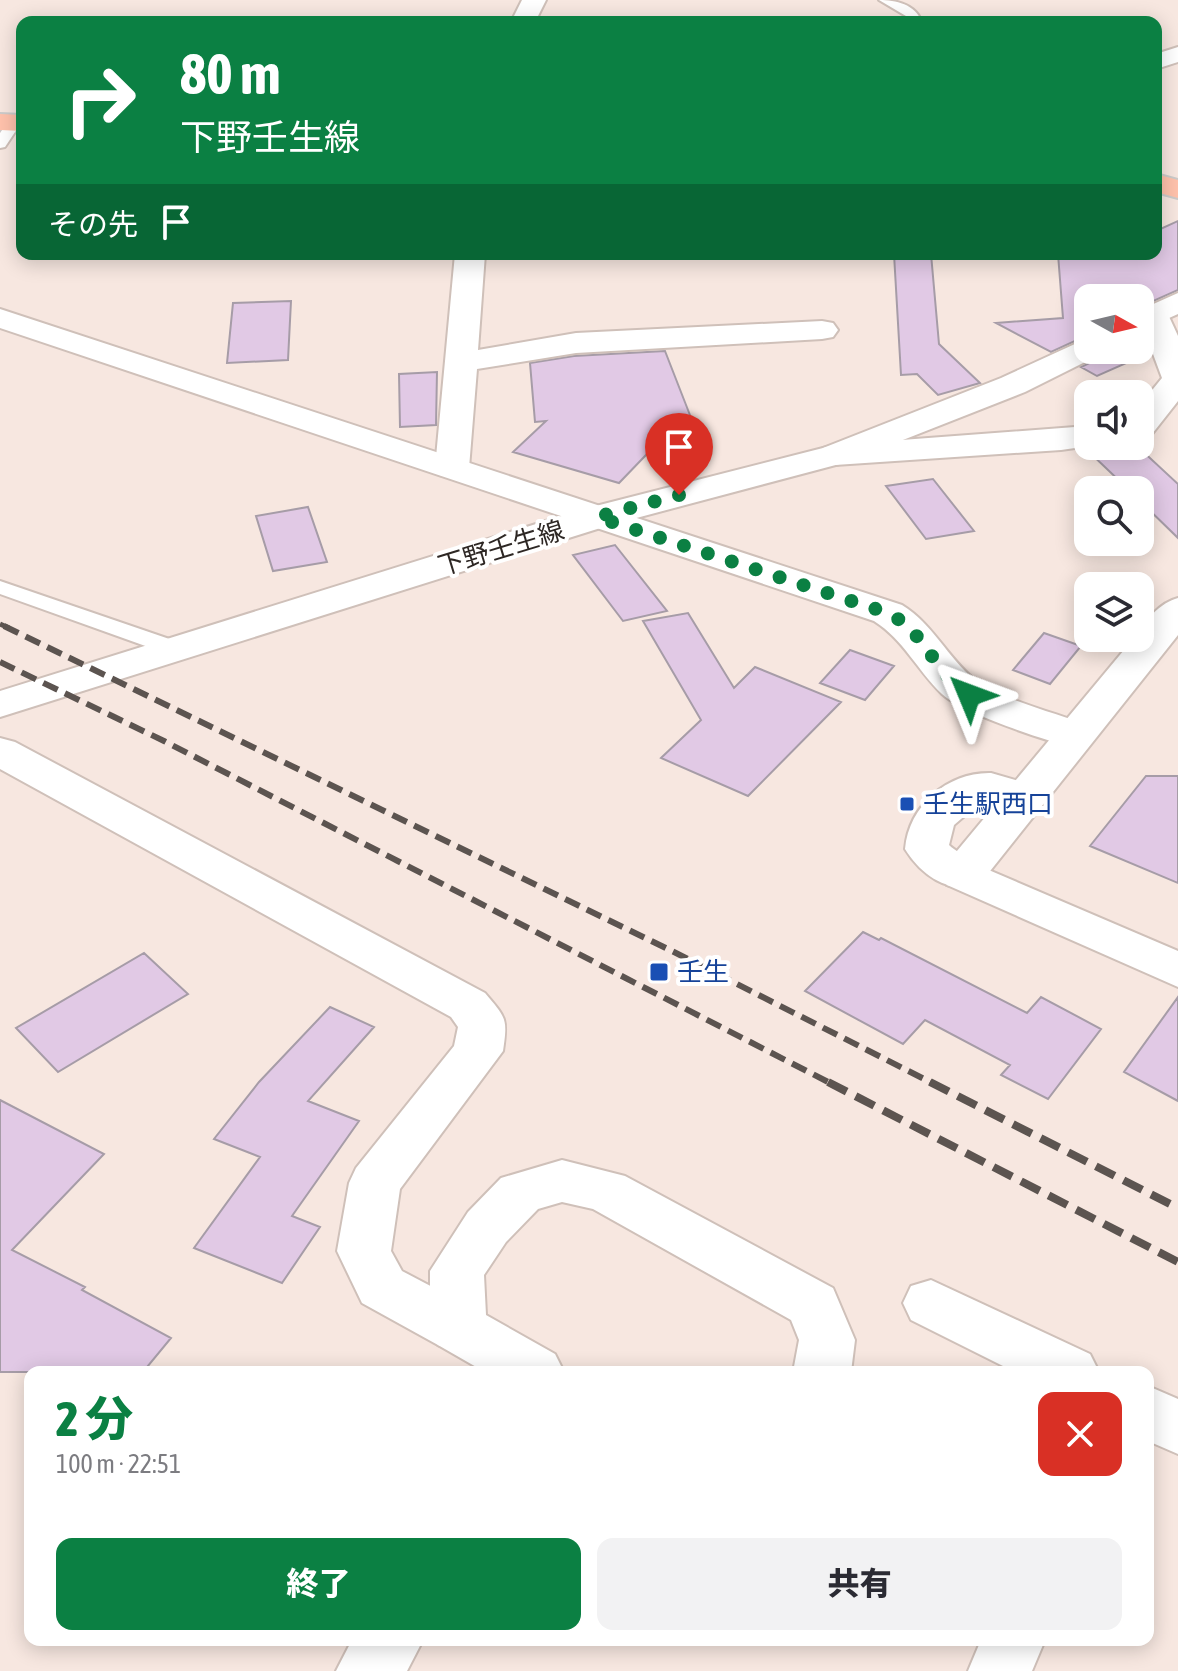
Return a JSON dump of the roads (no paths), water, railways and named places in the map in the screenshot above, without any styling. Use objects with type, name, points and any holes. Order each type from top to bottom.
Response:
[{"type":"street","points":[[452,468],[470,260]]},
{"type":"street","points":[[1154,409],[1178,378],[1157,313]]},
{"type":"street","points":[[0,318],[888,613],[905,622],[957,687],[969,695],[1075,735]]},
{"type":"street","points":[[461,362],[576,343],[822,330]]},
{"type":"street","name":"下野壬生線","points":[[0,704],[597,517],[835,455],[1013,385],[1074,355]]},
{"type":"street","points":[[835,455],[1074,438]]},
{"type":"street","points":[[963,874],[1178,610]]},
{"type":"street","points":[[0,751],[468,1005],[483,1024],[478,1051],[375,1183],[364,1251],[382,1287],[524,1366]]},
{"type":"street","points":[[1025,797],[994,787],[967,789],[956,794],[931,823],[927,849],[943,865],[1178,970]]},
{"type":"street","points":[[458,1328],[457,1271],[487,1227],[520,1193],[562,1181],[606,1191],[813,1305],[827,1340],[823,1366]]},
{"type":"street","points":[[931,1303],[1058,1366]]},
{"type":"street","points":[[1154,1415],[1178,1428]]},
{"type":"street","points":[[368,1671],[387,1646]]},
{"type":"street","points":[[1000,1671],[1010,1646]]},
{"type":"lane","points":[[885,0],[913,16]]},
{"type":"lane","points":[[0,587],[173,648]]},
{"type":"railway","points":[[0,624],[9,628]]},
{"type":"railway","points":[[4,626],[674,952],[934,1084]]},
{"type":"railway","points":[[0,662],[164,741],[832,1084]]},
{"type":"railway","points":[[828,1082],[1178,1262]]},
{"type":"railway","points":[[930,1082],[1178,1208]]},
{"type":"place","name":"壬生駅西口","points":[[907,804]]},
{"type":"place","name":"壬生","points":[[659,972]]}]
